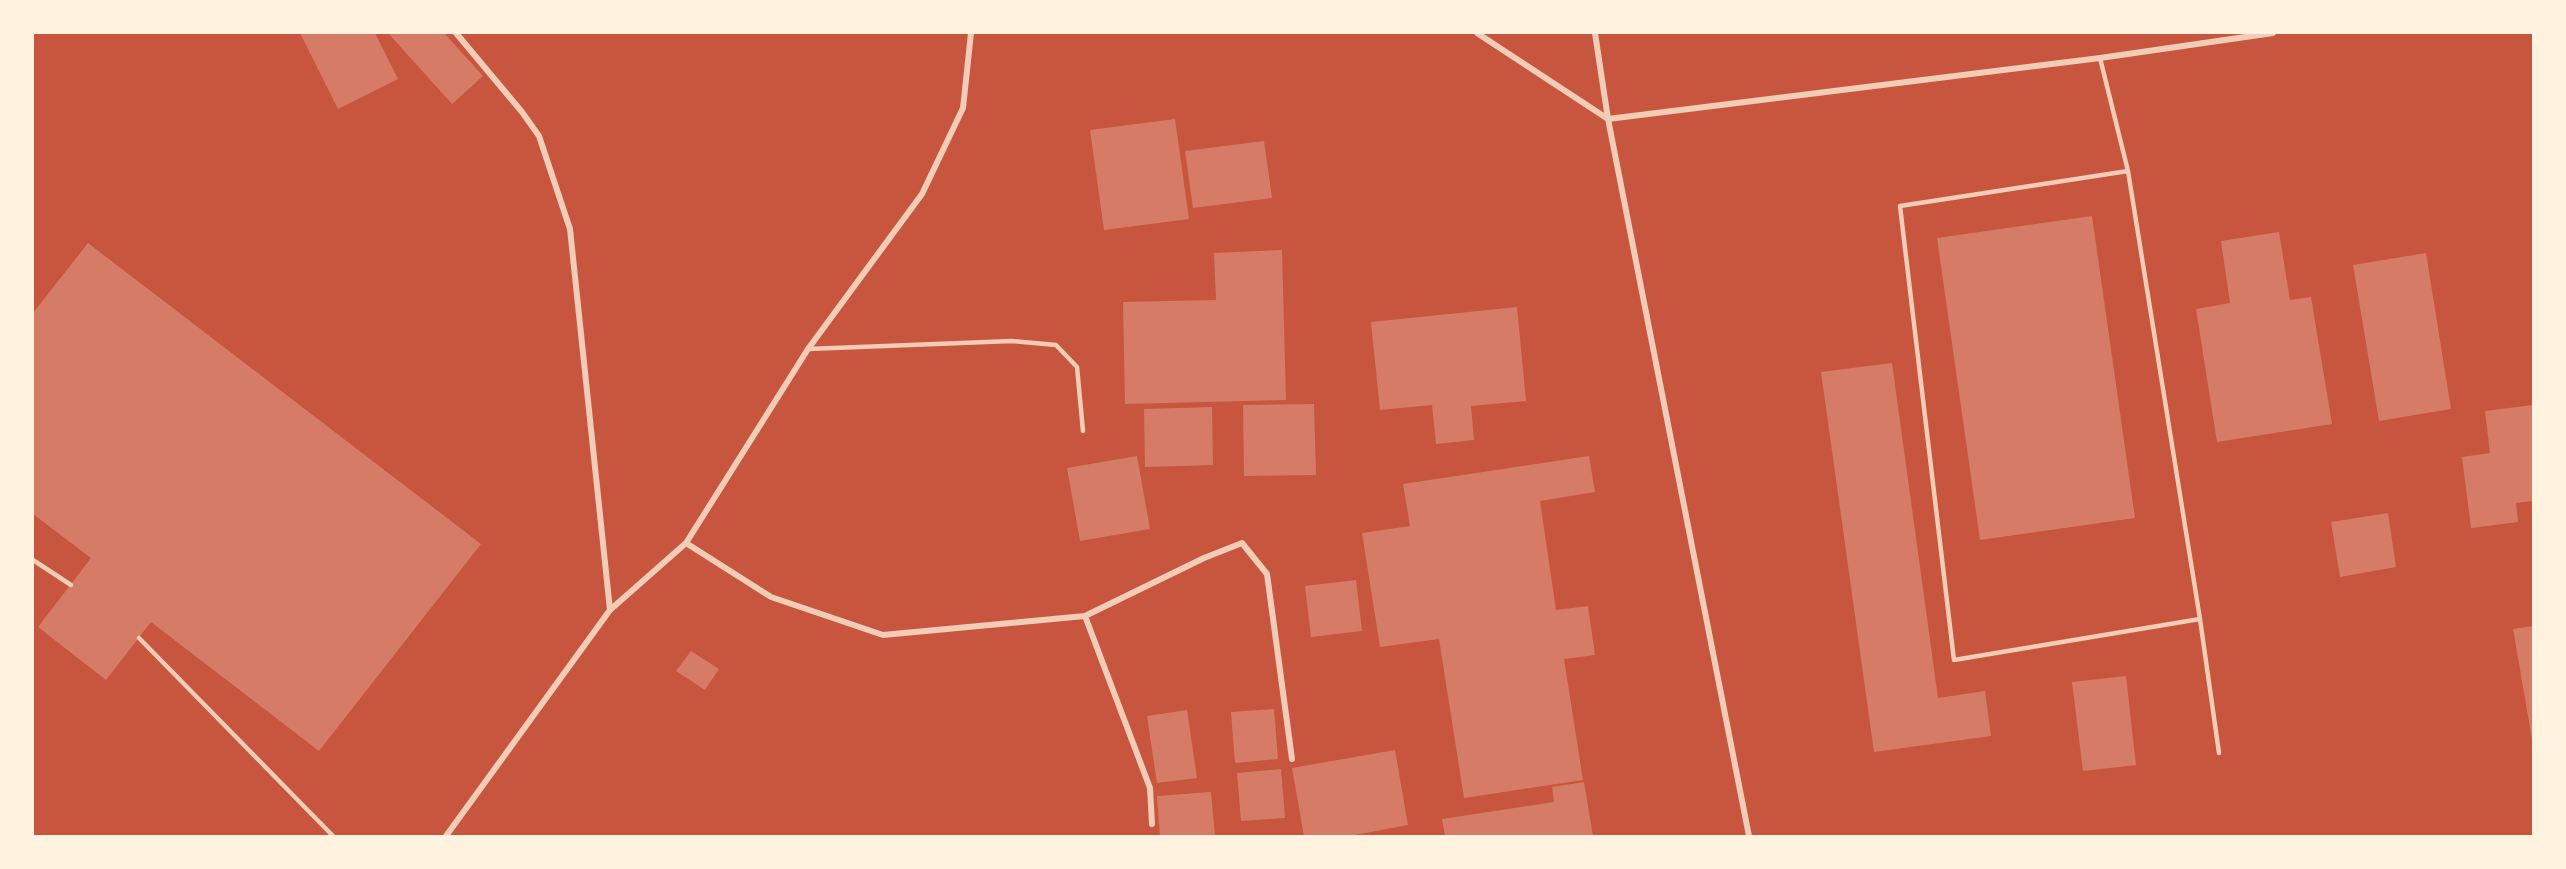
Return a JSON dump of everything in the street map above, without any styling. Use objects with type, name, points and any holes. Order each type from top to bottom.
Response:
[{"type":"street","points":[[456,33],[522,112],[539,136],[570,229],[610,610]]},
{"type":"street","points":[[446,836],[610,610],[686,543],[808,349],[922,194],[963,108],[971,33]]},
{"type":"street","points":[[1477,33],[1608,119],[2100,58],[2273,33]]},
{"type":"street","points":[[1595,33],[1608,119],[1749,836]]},
{"type":"street","points":[[686,543],[771,597],[883,635],[1085,616],[1204,558],[1242,543],[1267,574],[1292,759]]},
{"type":"street","points":[[1085,616],[1150,788],[1152,824]]},
{"type":"lane","points":[[2100,58],[2128,171],[2200,619],[2219,753]]},
{"type":"lane","points":[[2128,171],[1900,206],[1954,660],[2200,619]]},
{"type":"lane","points":[[808,349],[1012,341],[1056,345],[1077,367],[1083,431]]},
{"type":"lane","points":[[33,560],[71,585]]},
{"type":"lane","points":[[139,638],[333,836]]},
{"type":"building","points":[[300,33],[375,33],[398,79],[338,109]]},
{"type":"building","points":[[388,33],[444,33],[483,76],[452,104]]},
{"type":"building","points":[[1175,119],[1189,219],[1104,230],[1090,130]]},
{"type":"building","points":[[1264,141],[1272,198],[1193,208],[1185,151]]},
{"type":"building","points":[[2092,216],[2135,518],[1980,540],[1937,238]]},
{"type":"building","points":[[2279,232],[2290,300],[2311,297],[2332,424],[2217,442],[2196,309],[2230,303],[2221,241]]},
{"type":"building","points":[[88,243],[481,544],[319,751],[151,622],[106,680],[38,627],[91,558],[33,514],[33,313]]},
{"type":"building","points":[[1282,250],[1286,400],[1125,404],[1123,302],[1216,300],[1214,253]]},
{"type":"building","points":[[2426,253],[2451,409],[2379,421],[2353,265]]},
{"type":"building","points":[[1517,307],[1526,401],[1471,406],[1474,440],[1436,444],[1432,405],[1380,410],[1371,322]]},
{"type":"building","points":[[1892,363],[1938,698],[1985,691],[1991,736],[1874,752],[1821,372]]},
{"type":"building","points":[[1314,404],[1316,475],[1244,476],[1243,405]]},
{"type":"building","points":[[2533,405],[2533,501],[2516,503],[2518,522],[2471,528],[2462,457],[2490,453],[2485,411]]},
{"type":"building","points":[[1212,407],[1213,465],[1145,467],[1144,409]]},
{"type":"building","points":[[1137,456],[1150,529],[1080,541],[1067,468]]},
{"type":"building","points":[[1589,456],[1595,492],[1540,501],[1556,610],[1588,606],[1595,655],[1564,659],[1583,780],[1464,798],[1439,639],[1380,647],[1362,533],[1410,526],[1403,484]]},
{"type":"building","points":[[2388,513],[2396,567],[2340,577],[2331,522]]},
{"type":"building","points":[[1356,580],[1362,631],[1311,637],[1305,586]]},
{"type":"building","points":[[2533,626],[2533,739],[2532,739],[2513,629]]},
{"type":"building","points":[[691,651],[719,669],[705,690],[676,671]]},
{"type":"building","points":[[2126,676],[2136,765],[2083,771],[2072,682]]},
{"type":"building","points":[[1274,709],[1278,759],[1235,763],[1231,712]]},
{"type":"building","points":[[1187,710],[1197,778],[1157,783],[1147,716]]},
{"type":"building","points":[[1395,750],[1408,825],[1349,836],[1304,836],[1292,768]]},
{"type":"building","points":[[1281,769],[1285,818],[1241,821],[1237,773]]},
{"type":"building","points":[[1584,782],[1593,836],[1445,836],[1442,819],[1554,802],[1552,787]]},
{"type":"building","points":[[1211,792],[1215,836],[1160,836],[1157,796]]}]
